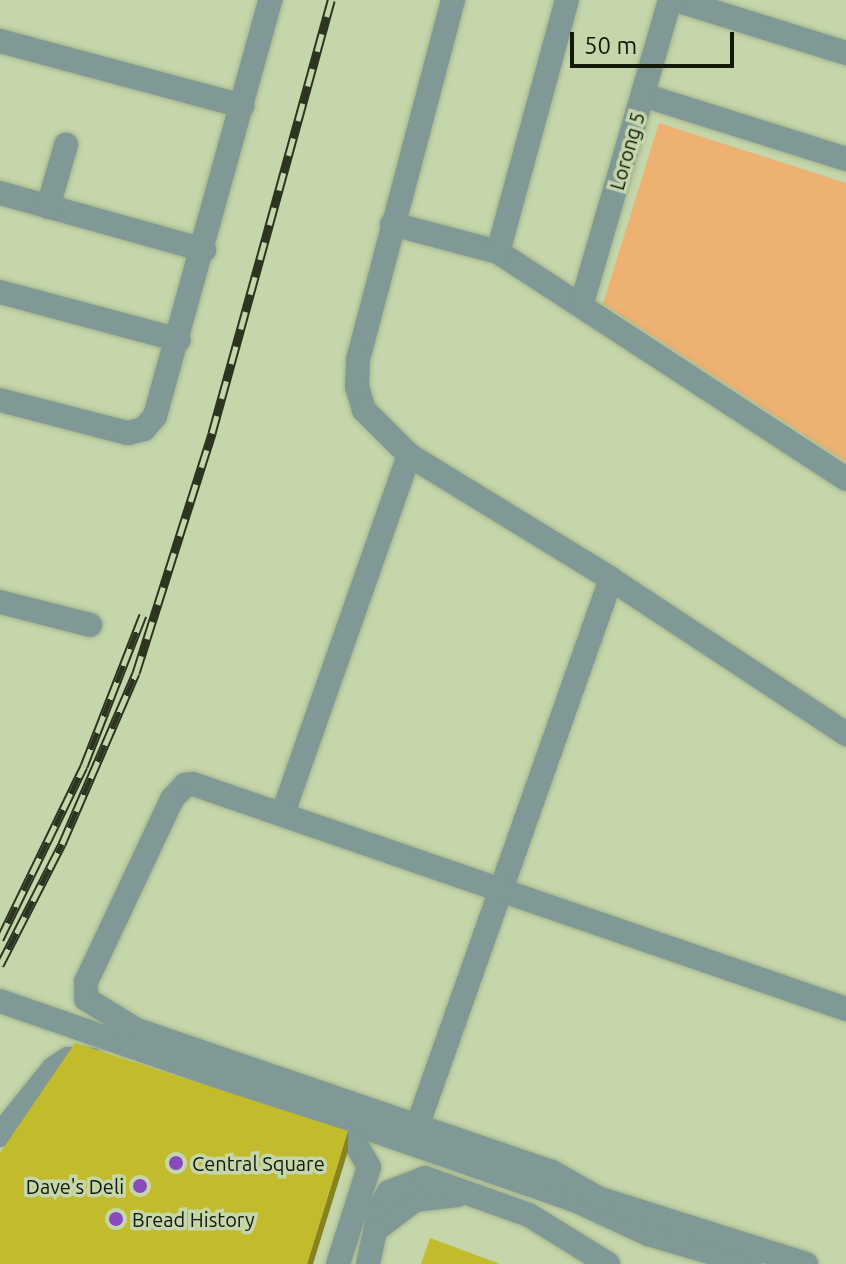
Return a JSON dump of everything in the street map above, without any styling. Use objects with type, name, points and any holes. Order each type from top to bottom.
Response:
[{"type":"street","points":[[453,0],[358,359],[357,387],[372,421],[409,455],[611,579],[846,734]]},
{"type":"street","points":[[498,252],[567,0]]},
{"type":"street","points":[[673,0],[846,53]]},
{"type":"street","name":"Lorong 5","points":[[582,303],[673,0]]},
{"type":"street","points":[[0,400],[128,433],[144,429],[155,416],[179,340],[242,106],[263,2]]},
{"type":"street","points":[[0,41],[242,106]]},
{"type":"street","points":[[643,95],[846,159]]},
{"type":"street","points":[[48,207],[66,145]]},
{"type":"street","points":[[0,193],[204,250]]},
{"type":"street","points":[[392,224],[498,252],[582,303],[846,479]]},
{"type":"street","points":[[0,292],[179,340]]},
{"type":"street","points":[[283,813],[409,455]]},
{"type":"street","points":[[418,1124],[505,889],[611,579]]},
{"type":"street","points":[[0,602],[90,625]]},
{"type":"street","points":[[750,1264],[705,1258],[648,1234],[588,1200],[552,1172],[135,1029],[86,999],[86,982],[172,799],[193,784],[846,1009]]},
{"type":"street","points":[[0,1001],[501,1175],[588,1200],[623,1204],[806,1264]]},
{"type":"street","points":[[0,1135],[53,1069],[68,1059],[86,1058],[355,1142],[369,1167],[338,1264]]},
{"type":"street","points":[[353,1220],[389,1192],[425,1178],[464,1195],[529,1215],[608,1264]]},
{"type":"street","points":[[368,1264],[380,1207],[389,1192]]},
{"type":"street","points":[[378,1228],[415,1200],[464,1195]]},
{"type":"street","points":[[623,1204],[642,1218],[697,1240],[705,1258]]},
{"type":"shaded area","points":[[659,123],[846,183],[846,462],[603,304]]},
{"type":"building","name":"Central Square","points":[[75,1043],[348,1131],[307,1264],[0,1264],[0,1153]]},
{"type":"building","points":[[430,1238],[500,1264],[421,1264]]},
{"type":"railway","points":[[0,965],[62,844],[136,673],[212,433],[331,0]]},
{"type":"railway","points":[[0,939],[84,766],[143,615]]},
{"type":"place","name":"Central Square","points":[[176,1163]]},
{"type":"place","name":"Dave's Deli","points":[[140,1186]]},
{"type":"place","name":"Bread History","points":[[116,1219]]}]
